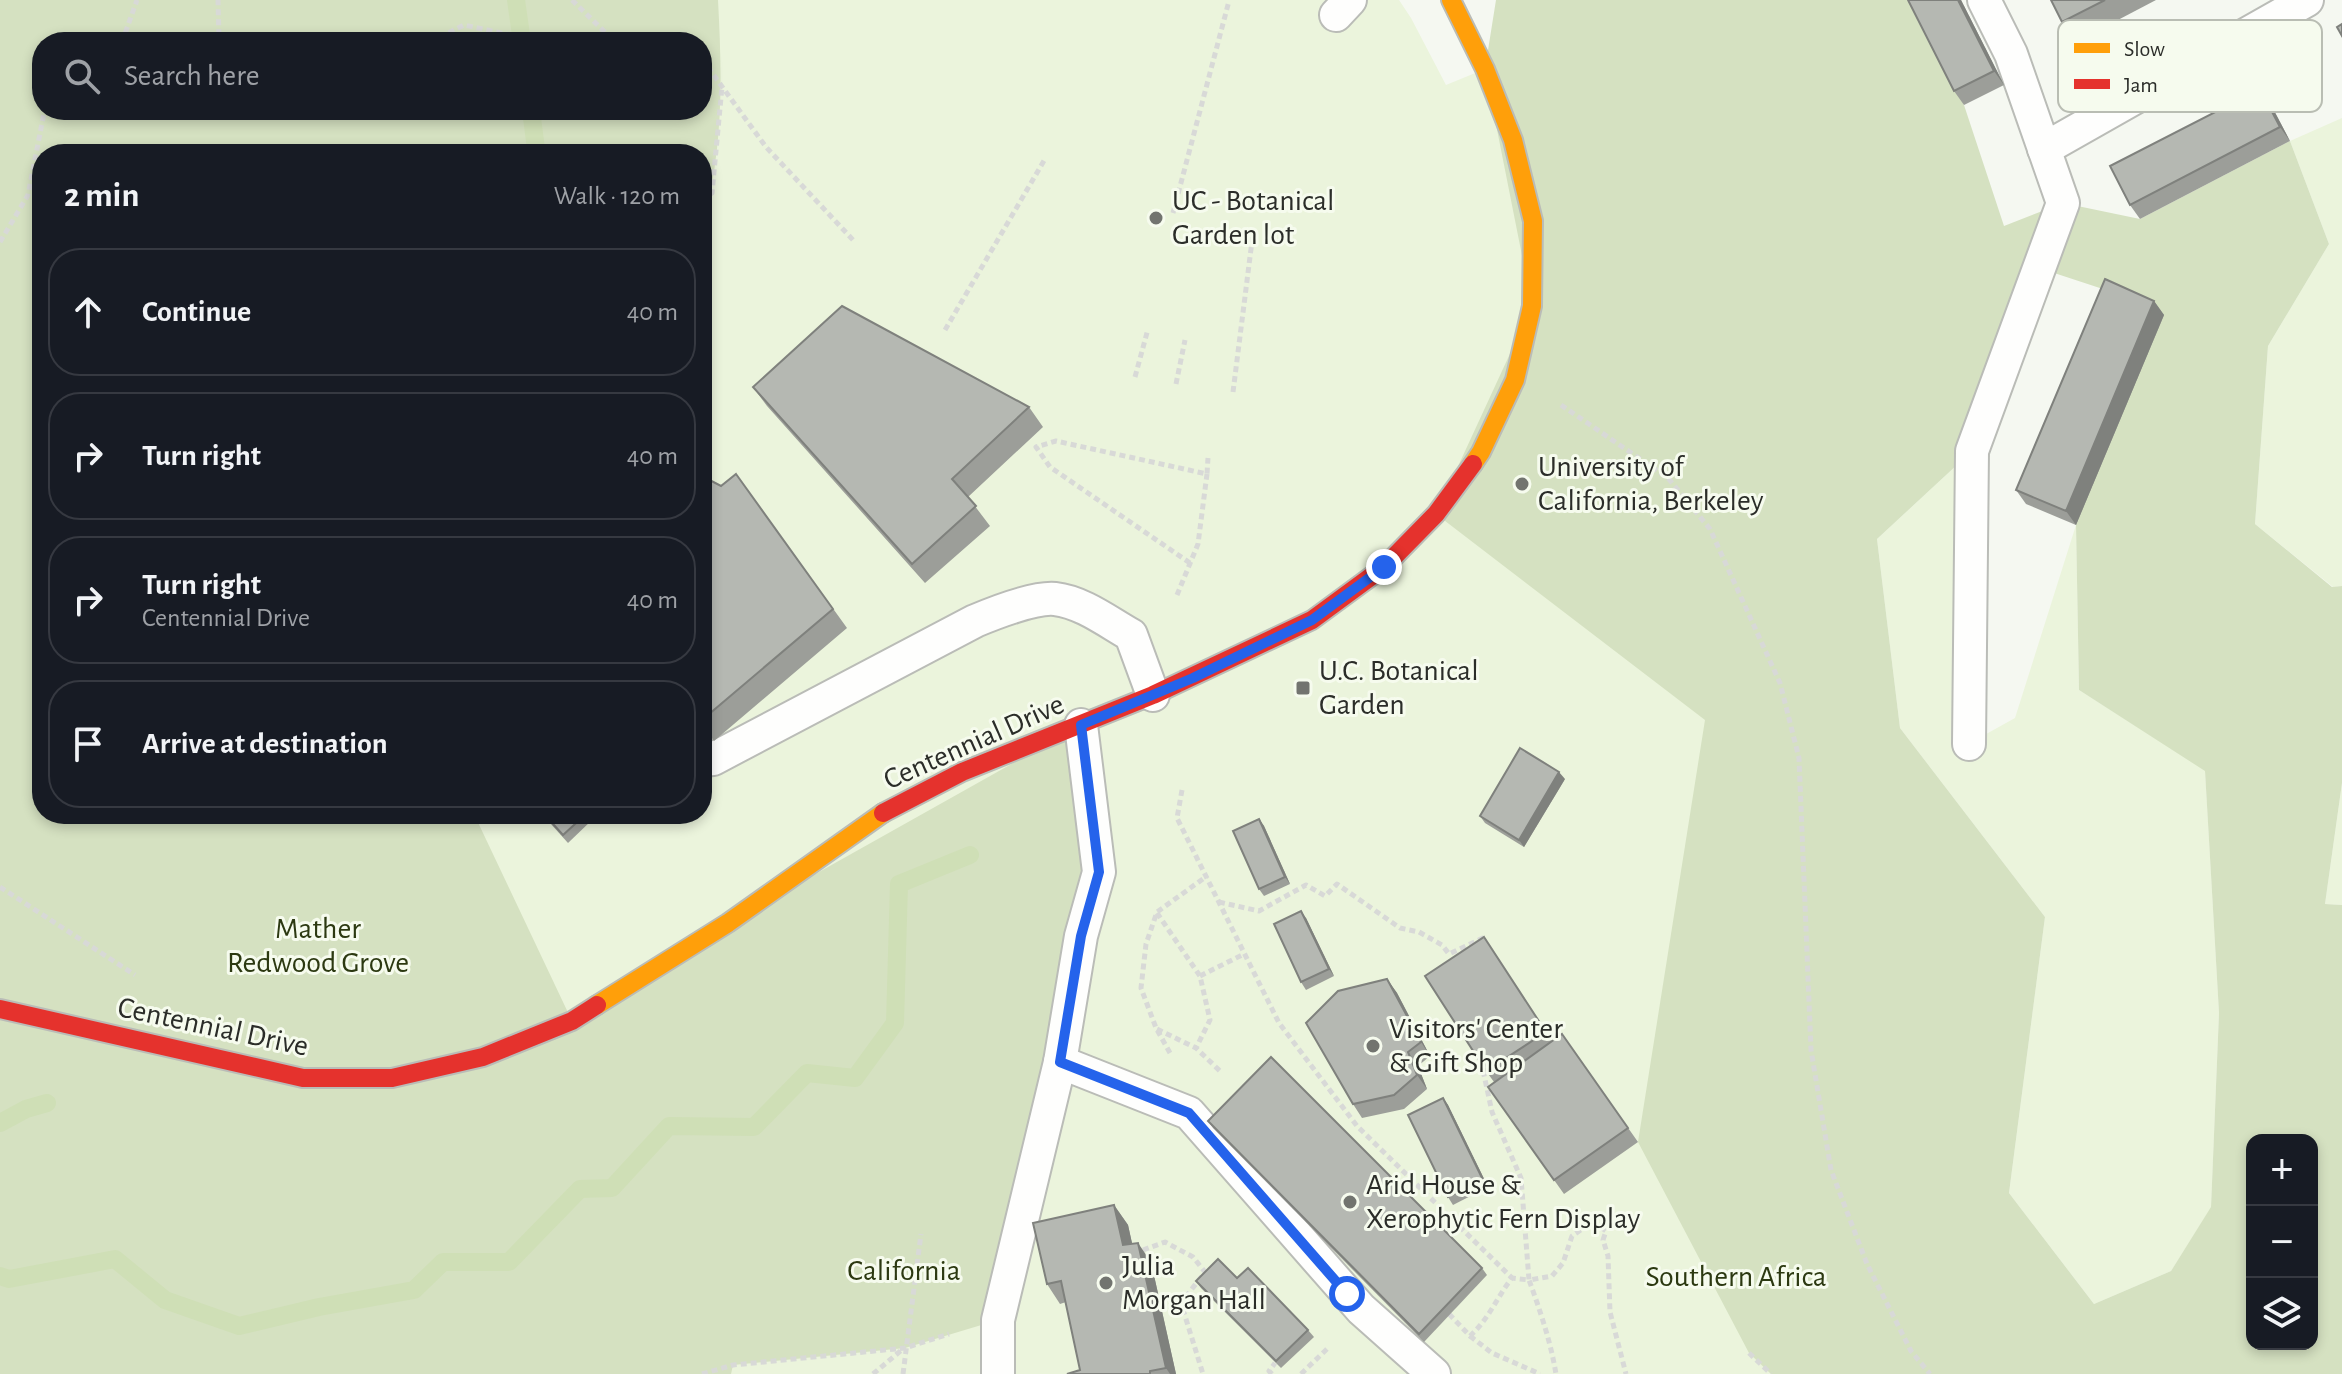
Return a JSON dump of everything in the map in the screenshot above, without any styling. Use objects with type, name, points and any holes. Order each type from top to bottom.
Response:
[{"type":"street","name":"Centennial Drive","points":[[0,1009],[303,1078],[392,1078],[483,1057],[572,1021],[728,923],[873,818],[962,772],[1153,695],[1312,620],[1384,567],[1436,514],[1481,452],[1515,380],[1532,306],[1533,221],[1513,140],[1485,69],[1451,0]]},
{"type":"lane","points":[[1969,744],[1972,451],[2063,203],[2011,54],[1984,0]]},
{"type":"lane","points":[[2272,20],[2307,0]]},
{"type":"lane","points":[[2044,149],[2109,112]]},
{"type":"lane","points":[[712,759],[975,621],[1003,609],[1054,599],[1083,608],[1131,635],[1153,695]]},
{"type":"lane","points":[[998,1374],[998,1320],[1060,1062],[1081,936],[1099,872],[1081,725]]},
{"type":"lane","points":[[1060,1062],[1189,1113],[1361,1309],[1433,1373]]},
{"type":"path","points":[[126,32],[137,0]]},
{"type":"path","points":[[218,0],[219,32]]},
{"type":"path","points":[[572,0],[605,32]]},
{"type":"path","points":[[1173,213],[1229,1]]},
{"type":"path","points":[[450,32],[464,25],[497,32]]},
{"type":"path","points":[[712,73],[766,147],[854,241]]},
{"type":"path","points":[[712,193],[722,87]]},
{"type":"path","points":[[38,144],[43,120]]},
{"type":"path","points":[[945,330],[1045,159]]},
{"type":"path","points":[[0,242],[28,195],[32,174]]},
{"type":"path","points":[[1233,392],[1253,233]]},
{"type":"path","points":[[1135,377],[1148,329]]},
{"type":"path","points":[[1176,384],[1185,340]]},
{"type":"path","points":[[1515,380],[1568,408],[1668,478],[1710,529],[1780,683],[1799,758],[1811,1050],[1831,1170],[1867,1264],[1911,1351],[1930,1374]]},
{"type":"path","points":[[1190,563],[1050,467],[1036,447],[1056,441],[1207,474]]},
{"type":"path","points":[[1177,595],[1198,544],[1208,458]]},
{"type":"path","points":[[1182,790],[1177,818],[1279,1023],[1357,1126],[1512,1278],[1529,1280],[1552,1276],[1563,1263],[1572,1236],[1592,1222],[1606,1231],[1603,1240],[1608,1256],[1610,1312],[1626,1374]]},
{"type":"path","points":[[1189,1113],[1181,1073],[1156,1028],[1141,988],[1146,944],[1157,912],[1207,876]]},
{"type":"path","points":[[1218,902],[1259,911],[1306,885],[1325,896],[1337,884],[1400,928],[1419,932],[1442,945],[1449,954],[1487,936]]},
{"type":"path","points":[[0,887],[135,975]]},
{"type":"path","points":[[1157,912],[1200,976],[1210,1020],[1196,1048]]},
{"type":"path","points":[[1200,976],[1244,954]]},
{"type":"path","points":[[1156,1028],[1196,1048],[1226,1077]]},
{"type":"path","points":[[1481,1061],[1492,1112],[1521,1178],[1529,1280],[1544,1322],[1556,1374]]},
{"type":"path","points":[[903,1374],[921,1234]]},
{"type":"path","points":[[1143,1250],[1165,1242],[1193,1257],[1205,1272],[1181,1303],[1203,1374]]},
{"type":"path","points":[[1433,1373],[1482,1325],[1512,1278]]},
{"type":"path","points":[[1449,1314],[1492,1353],[1540,1374]]},
{"type":"path","points":[[702,1374],[733,1365],[905,1348],[998,1320]]},
{"type":"path","points":[[873,1374],[905,1348]]},
{"type":"path","points":[[1749,1353],[1771,1374]]},
{"type":"path","points":[[1272,1374],[1269,1371],[1275,1363]]},
{"type":"green space","name":"University of California, Berkeley","points":[[0,0],[1399,0],[1446,85],[1485,69],[1736,695],[1967,1374],[0,1374]]},
{"type":"green space","points":[[0,0],[718,0],[720,113],[712,181],[712,144],[32,144],[32,824],[479,824],[572,1021],[728,923],[1081,725],[1093,823],[998,1320],[905,1348],[733,1365],[731,1374],[0,1374]]},
{"type":"green space","name":"Southern Africa","points":[[1496,0],[1911,0],[1964,105],[2004,226],[2063,203],[2140,219],[2290,141],[2329,244],[2268,346],[2255,524],[2332,587],[2342,586],[2342,783],[2325,904],[2342,905],[2342,1374],[1771,1374],[1749,1353],[1638,1142],[1705,720],[1436,514],[1532,306],[1485,69]],"holes":[[[2039,268],[2115,293],[2076,525],[2079,690],[2205,771],[2219,1013],[2211,1207],[2171,1271],[2094,1304],[2009,1193],[2045,917],[1900,728],[1877,539],[1972,451]]]},
{"type":"green space","points":[[2342,118],[2342,586],[2333,587],[2255,524],[2268,346],[2329,244],[2290,141]]},
{"type":"green space","points":[[1972,451],[1970,743],[2015,718],[2076,525],[2079,690],[2205,770],[2219,1013],[2211,1208],[2171,1271],[2094,1304],[2009,1193],[2045,917],[1900,728],[1877,539]]},
{"type":"green space","points":[[2342,783],[2342,905],[2325,904]]},
{"type":"building","points":[[1908,0],[1958,0],[1994,71],[1954,91]]},
{"type":"building","points":[[2051,0],[2105,0],[2066,20],[2061,20]]},
{"type":"building","points":[[2215,112],[2272,112],[2280,127],[2130,205],[2110,166]]},
{"type":"building","points":[[2105,279],[2154,301],[2066,511],[2016,490]]},
{"type":"building","points":[[842,306],[1029,407],[952,479],[976,506],[912,564],[753,387]]},
{"type":"building","points":[[736,474],[833,609],[712,712],[712,481],[721,486]]},
{"type":"building","points":[[1520,748],[1559,772],[1519,840],[1480,816]]},
{"type":"building","points":[[1259,819],[1285,877],[1259,889],[1233,831]]},
{"type":"building","points":[[553,824],[575,824],[563,835]]},
{"type":"building","points":[[1301,911],[1329,969],[1301,982],[1274,924]]},
{"type":"building","points":[[1484,937],[1546,1032],[1486,1071],[1425,976]]},
{"type":"building","name":"Visitors' Center & Gift Shop","points":[[1387,979],[1421,1042],[1408,1052],[1417,1075],[1394,1095],[1353,1104],[1306,1023],[1338,991]]},
{"type":"building","points":[[1562,1034],[1628,1128],[1554,1180],[1488,1087]]},
{"type":"building","name":"Arid House & Xerophytic Fern Display","points":[[1271,1057],[1482,1268],[1419,1334],[1208,1121]]},
{"type":"building","points":[[1443,1098],[1483,1180],[1448,1197],[1408,1115]]},
{"type":"building","name":"Julia Morgan Hall","points":[[1114,1205],[1123,1245],[1138,1243],[1166,1368],[1150,1371],[1150,1374],[1067,1374],[1080,1370],[1061,1281],[1047,1284],[1033,1223]]},
{"type":"building","points":[[1218,1259],[1237,1278],[1248,1268],[1308,1330],[1276,1361],[1196,1281]]},
{"type":"waterway","points":[[516,0],[521,32]]},
{"type":"waterway","points":[[532,120],[535,144]]},
{"type":"waterway","points":[[0,1276],[9,1279],[115,1259],[165,1300],[239,1326],[319,1307],[414,1290],[443,1262],[509,1262],[580,1189],[612,1188],[669,1126],[754,1127],[807,1073],[855,1078],[895,1023],[899,884],[970,855]]},
{"type":"waterway","points":[[0,1123],[26,1109],[47,1103]]},
{"type":"traffic: slow","points":[[1451,0],[1485,69],[1513,140],[1533,221],[1532,306],[1515,380],[1473,464]]},
{"type":"traffic: slow","points":[[597,1005],[728,923],[883,813]]},
{"type":"traffic: jam","points":[[883,813],[962,772],[1153,695],[1312,620],[1384,567],[1436,514],[1473,464]]},
{"type":"traffic: jam","points":[[0,1009],[303,1078],[392,1078],[483,1057],[572,1021],[597,1005]]},
{"type":"place","name":"UC - Botanical Garden lot","points":[[1156,218]]},
{"type":"place","name":"University of California, Berkeley","points":[[1522,484]]},
{"type":"place","name":"U.C. Botanical Garden","points":[[1303,688]]},
{"type":"place","name":"Visitors' Center & Gift Shop","points":[[1373,1046]]},
{"type":"place","name":"Arid House & Xerophytic Fern Display","points":[[1350,1202]]},
{"type":"place","name":"Julia Morgan Hall","points":[[1106,1283]]},
{"type":"route","points":[[1347,1294],[1189,1113],[1060,1062],[1081,936],[1099,872],[1081,725],[1193,678],[1312,620],[1384,567]]},
{"type":"park label","name":"Mather Redwood Grove","points":[[318,946]]},
{"type":"park label","name":"California","points":[[904,1271]]}]
